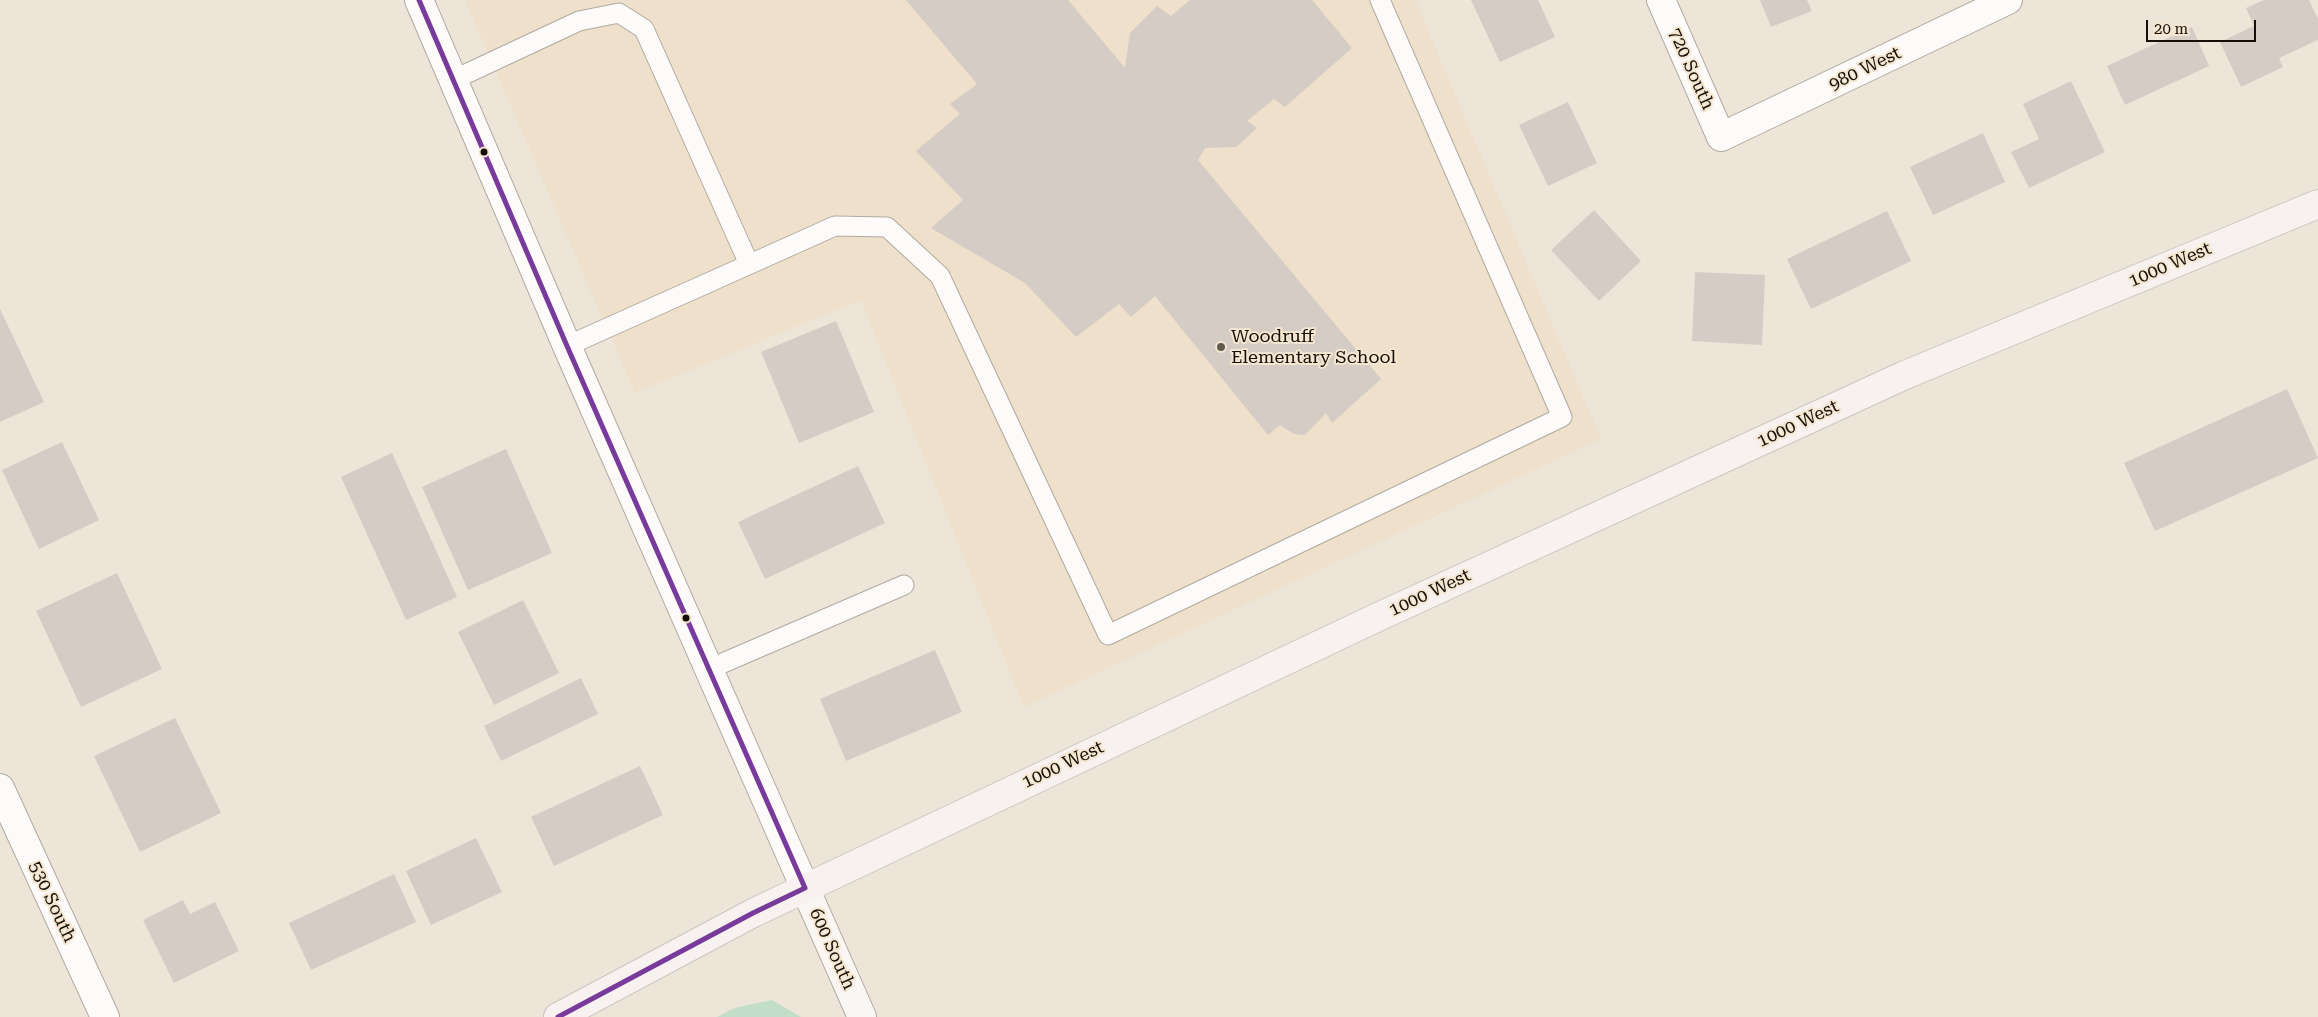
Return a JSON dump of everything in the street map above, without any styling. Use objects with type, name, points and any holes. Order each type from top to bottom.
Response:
[{"type":"main road","name":"1000 West","points":[[558,1017],[753,913],[1378,617],[1905,375],[2318,204]]},
{"type":"main road","name":"600 South","points":[[805,888],[862,1017]]},
{"type":"street","name":"600 South","points":[[419,0],[567,346],[805,888]]},
{"type":"street","name":"720 South","points":[[1661,0],[1721,137]]},
{"type":"street","name":"980 West","points":[[1721,137],[2008,0]]},
{"type":"street","name":"530 South","points":[[0,788],[105,1017]]},
{"type":"lane","points":[[567,346],[836,226],[887,227],[940,276],[1108,635],[1562,417],[1380,0]]},
{"type":"lane","points":[[453,80],[579,20],[619,13],[644,29],[749,264]]},
{"type":"lane","points":[[709,669],[904,585]]},
{"type":"shaded area","name":"Woodruff Elementary School","points":[[465,0],[1415,0],[1601,439],[1024,707],[861,300],[635,393]]},
{"type":"green space","points":[[772,1000],[801,1017],[717,1017],[734,1008]]},
{"type":"building","name":"Woodruff Elementary School","points":[[906,0],[1068,0],[1125,68],[1130,33],[1157,6],[1171,16],[1190,0],[1312,0],[1352,48],[1285,107],[1274,99],[1247,121],[1257,128],[1236,147],[1205,148],[1198,160],[1381,379],[1332,423],[1326,413],[1305,435],[1294,434],[1280,425],[1268,435],[1155,296],[1131,317],[1119,304],[1076,337],[1025,283],[931,228],[963,200],[916,151],[960,114],[950,104],[977,84]]},
{"type":"building","points":[[1471,0],[1538,0],[1555,37],[1500,62]]},
{"type":"building","points":[[1760,0],[1807,0],[1812,11],[1771,27]]},
{"type":"building","points":[[2264,0],[2309,0],[2318,19],[2318,40],[2279,58],[2283,67],[2241,87],[2220,42],[2254,26],[2246,8]]},
{"type":"building","points":[[2192,27],[2209,66],[2125,105],[2107,66]]},
{"type":"building","points":[[2071,81],[2105,152],[2029,188],[2011,152],[2039,139],[2023,104]]},
{"type":"building","points":[[1568,102],[1597,163],[1548,186],[1519,125]]},
{"type":"building","points":[[1983,133],[2005,182],[1933,215],[1910,167]]},
{"type":"building","points":[[1594,210],[1641,261],[1599,301],[1551,250]]},
{"type":"building","points":[[1887,211],[1911,261],[1811,309],[1787,259]]},
{"type":"building","points":[[1695,272],[1765,275],[1762,345],[1692,341]]},
{"type":"building","points":[[0,309],[44,402],[0,422]]},
{"type":"building","points":[[836,321],[874,412],[799,443],[761,352]]},
{"type":"building","points":[[2287,389],[2318,458],[2155,531],[2124,463]]},
{"type":"building","points":[[62,442],[99,520],[39,549],[2,470]]},
{"type":"building","points":[[506,449],[552,553],[468,590],[422,487]]},
{"type":"building","points":[[392,453],[457,597],[406,620],[341,477]]},
{"type":"building","points":[[858,466],[885,523],[765,579],[738,522]]},
{"type":"building","points":[[117,573],[162,669],[81,707],[36,611]]},
{"type":"building","points":[[523,600],[559,673],[494,705],[458,632]]},
{"type":"building","points":[[935,650],[962,712],[846,761],[820,699]]},
{"type":"building","points":[[581,678],[598,714],[501,761],[484,726]]},
{"type":"building","points":[[175,718],[221,813],[140,852],[94,756]]},
{"type":"building","points":[[640,766],[663,815],[554,866],[531,817]]},
{"type":"building","points":[[476,838],[502,892],[431,925],[406,871]]},
{"type":"building","points":[[394,874],[416,922],[311,970],[289,923]]},
{"type":"building","points":[[183,900],[190,914],[215,902],[239,951],[174,983],[143,920]]},
{"type":"transit line","points":[[419,0],[567,346],[805,888]]},
{"type":"transit line","points":[[558,1017],[753,913],[805,888]]},
{"type":"place","name":"Woodruff Elementary School","points":[[1221,347]]}]
